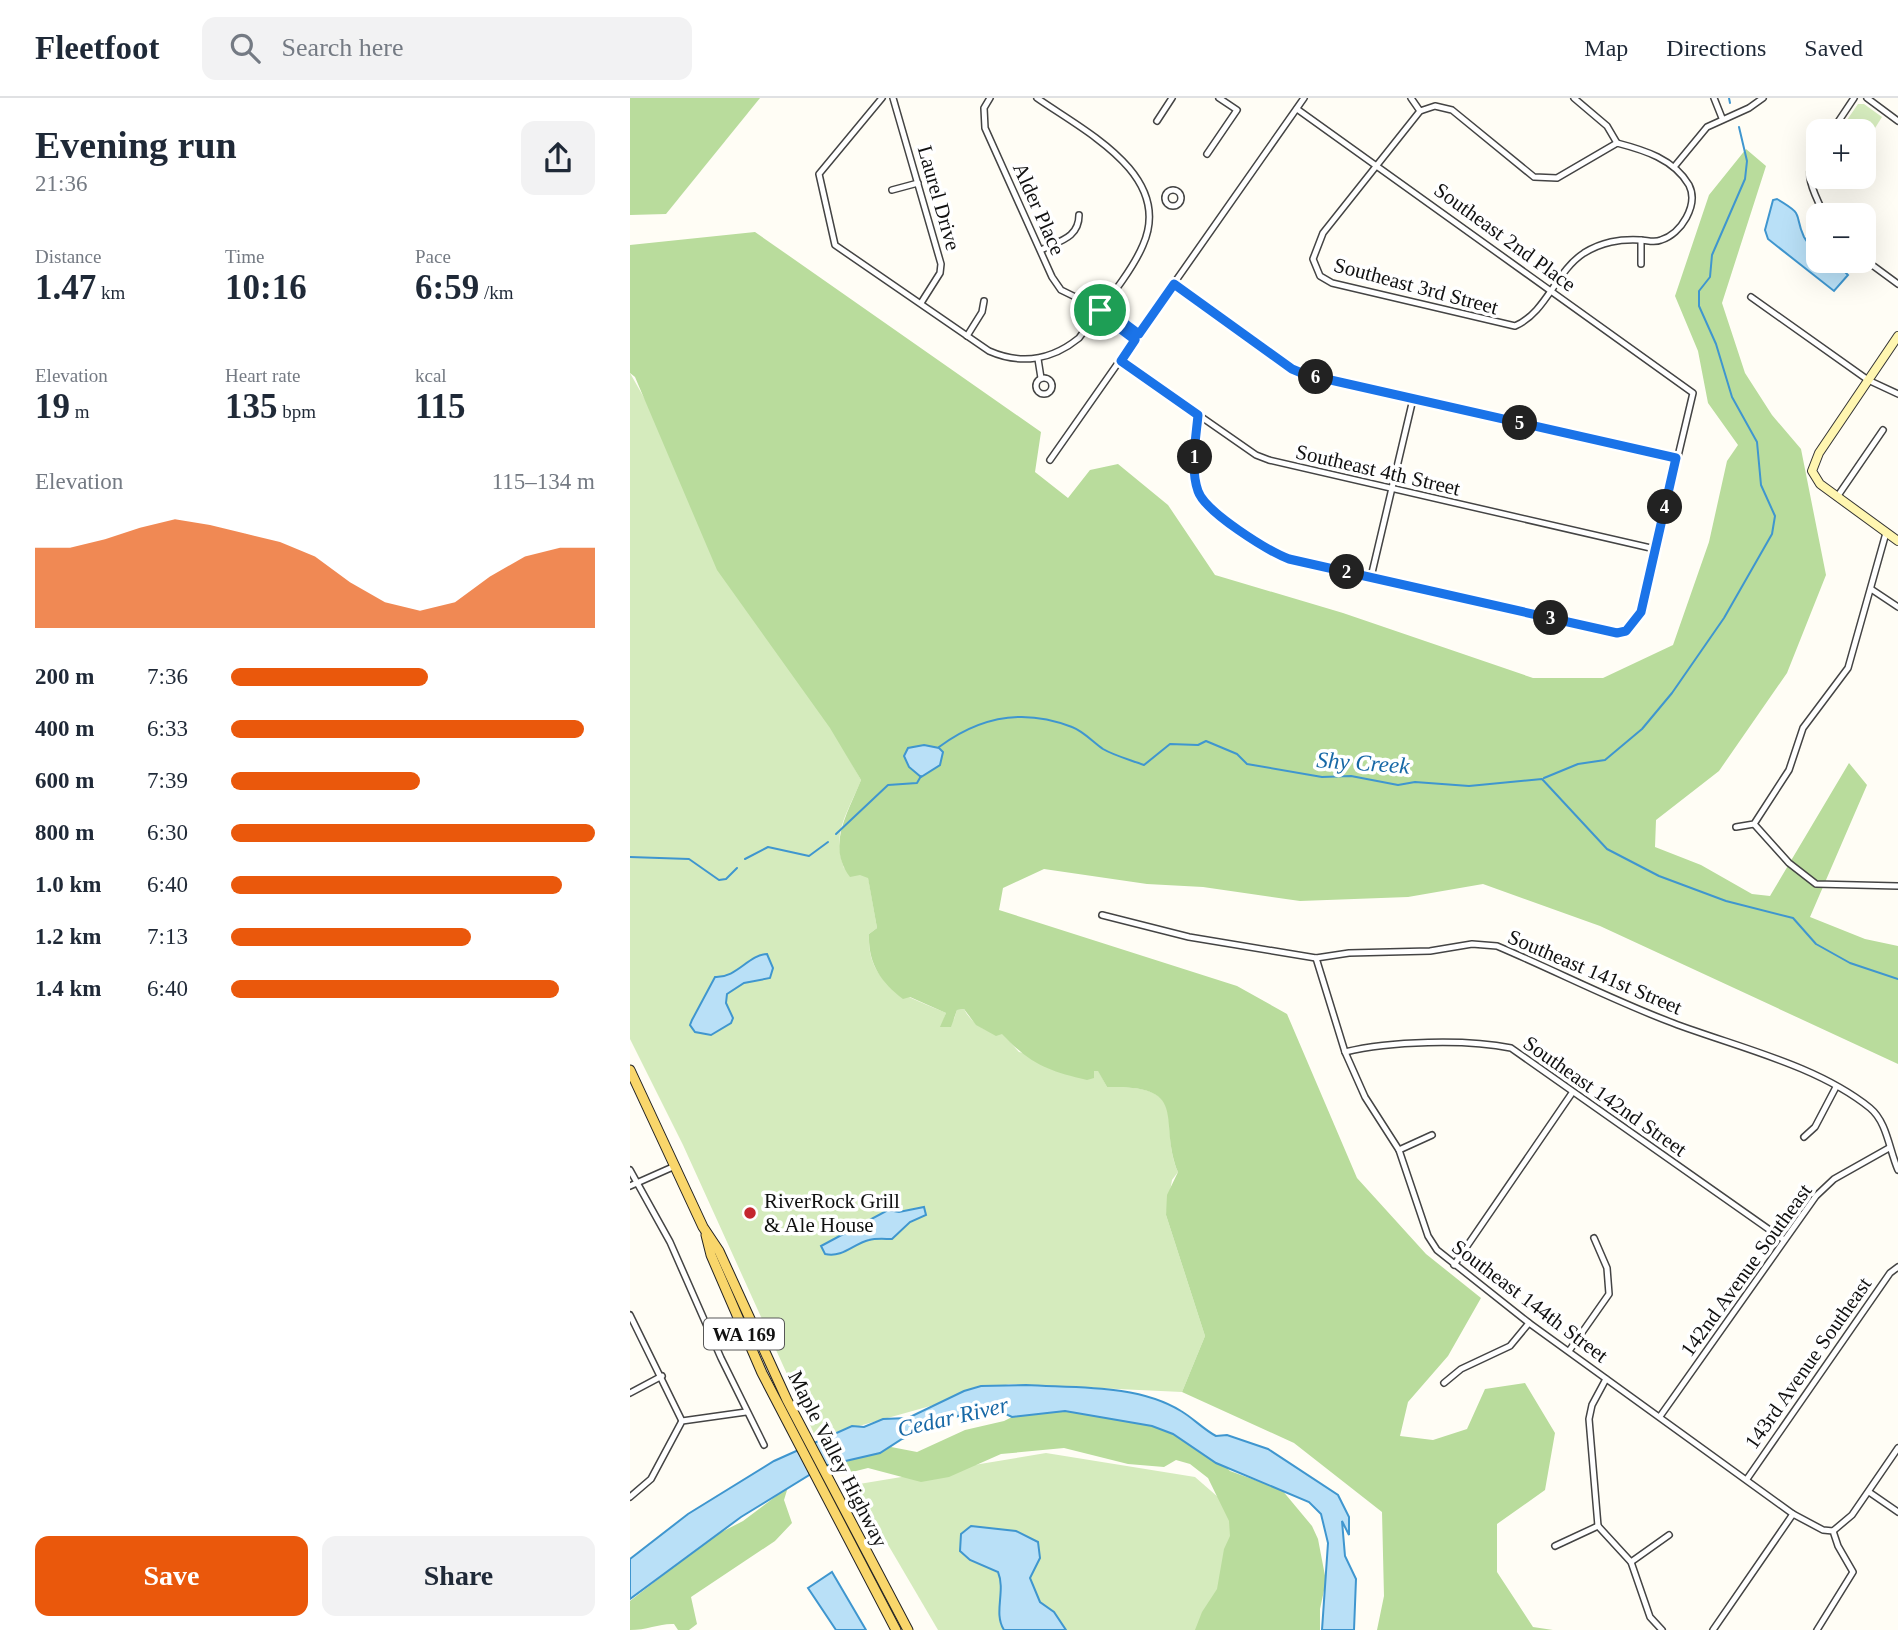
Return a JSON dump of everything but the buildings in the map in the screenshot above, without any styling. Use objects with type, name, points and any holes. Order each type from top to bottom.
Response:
[{"type":"main road","name":"Maple Valley Highway","points":[[630,1070],[703,1227],[711,1255],[748,1342],[795,1438],[829,1491],[908,1630]]},
{"type":"main road","name":"Maple Valley Highway","points":[[703,1227],[719,1251],[896,1630]]},
{"type":"street","points":[[882,98],[819,174],[835,245],[1000,356],[1038,359],[1067,348],[1079,338],[1100,310],[1143,246],[1147,231],[1148,201],[1131,170],[1118,155],[1037,98]]},
{"type":"street","name":"Laurel Drive","points":[[893,98],[941,264],[940,273],[921,303]]},
{"type":"street","name":"Alder Place","points":[[990,98],[984,108],[985,128],[1052,277],[1061,290],[1100,310],[1107,310],[1137,337]]},
{"type":"street","points":[[1157,121],[1172,98]]},
{"type":"street","points":[[1207,155],[1237,110],[1219,98]]},
{"type":"street","points":[[1049,460],[1304,98]]},
{"type":"street","points":[[1411,98],[1420,111]]},
{"type":"street","points":[[1574,98],[1607,126],[1617,143],[1655,155],[1674,167],[1707,127],[1749,108],[1763,98]]},
{"type":"street","points":[[1714,98],[1722,118]]},
{"type":"street","points":[[1840,119],[1854,98]]},
{"type":"street","points":[[1867,98],[1898,121]]},
{"type":"street","points":[[1375,166],[1420,111],[1435,106],[1452,110],[1522,170],[1544,179],[1557,178],[1617,143]]},
{"type":"street","name":"Southeast 2nd Place","points":[[1297,109],[1693,393],[1676,458]]},
{"type":"street","name":"Southeast 3rd Street","points":[[1375,166],[1323,233],[1313,259],[1320,276],[1332,283],[1505,326],[1515,326],[1532,317],[1578,257],[1593,247],[1609,241],[1657,242],[1668,238],[1686,217],[1692,204],[1692,191],[1674,167]]},
{"type":"street","points":[[892,190],[918,183]]},
{"type":"street","points":[[1148,201],[1165,200]]},
{"type":"street","points":[[1041,250],[1074,234],[1079,227],[1079,215]]},
{"type":"street","points":[[1641,240],[1642,264]]},
{"type":"street","points":[[1876,268],[1898,284]]},
{"type":"street","points":[[1174,284],[1292,369],[1676,458],[1641,612],[1634,624],[1617,633],[1275,554],[1209,507],[1197,489],[1195,450],[1198,415]]},
{"type":"street","points":[[1751,297],[1868,380],[1898,394]]},
{"type":"street","points":[[967,336],[982,312],[984,301]]},
{"type":"street","points":[[1898,336],[1819,453],[1812,471],[1820,484],[1898,541]]},
{"type":"street","points":[[1038,359],[1041,378]]},
{"type":"street","name":"Southeast 4th Street","points":[[1121,361],[1256,455],[1390,490],[1655,549]]},
{"type":"street","points":[[1371,577],[1413,399]]},
{"type":"street","points":[[1837,497],[1883,430]]},
{"type":"street","points":[[1736,827],[1754,824],[1789,770],[1803,727],[1848,668],[1886,533]]},
{"type":"street","points":[[1871,589],[1898,607]]},
{"type":"street","points":[[1754,824],[1788,863],[1816,884],[1898,886]]},
{"type":"street","name":"Southeast 141st Street","points":[[1102,915],[1196,938],[1315,958],[1349,953],[1430,951],[1472,944],[1497,946],[1672,1023],[1768,1056],[1836,1087],[1870,1108],[1884,1128],[1889,1148]]},
{"type":"street","name":"Southeast 144th Street","points":[[1315,958],[1345,1052],[1365,1097],[1399,1150],[1428,1236],[1454,1265],[1529,1323],[1661,1415],[1793,1514],[1823,1530],[1833,1531]]},
{"type":"street","name":"Southeast 142nd Street","points":[[1345,1052],[1368,1046],[1485,1043],[1511,1048],[1556,1077],[1572,1093],[1784,1240]]},
{"type":"street","points":[[1804,1138],[1815,1127],[1836,1087]]},
{"type":"street","points":[[1454,1265],[1572,1093]]},
{"type":"street","points":[[1399,1150],[1432,1135]]},
{"type":"street","points":[[1889,1148],[1898,1170]]},
{"type":"street","name":"142nd Avenue Southeast","points":[[1661,1415],[1816,1196],[1834,1179],[1889,1148]]},
{"type":"street","points":[[630,1186],[675,1166]]},
{"type":"street","points":[[630,1170],[670,1242],[746,1412],[764,1445]]},
{"type":"street","points":[[1569,1351],[1609,1294],[1607,1268],[1594,1238]]},
{"type":"street","name":"143rd Avenue Southeast","points":[[1747,1479],[1889,1273],[1898,1267]]},
{"type":"street","points":[[630,1315],[682,1421]]},
{"type":"street","points":[[1444,1383],[1461,1369],[1510,1346],[1529,1323]]},
{"type":"street","points":[[630,1333],[637,1329]]},
{"type":"street","points":[[630,1393],[662,1377]]},
{"type":"street","points":[[1606,1379],[1591,1405],[1589,1419],[1598,1525],[1631,1562],[1650,1617],[1661,1630]]},
{"type":"street","points":[[682,1421],[746,1412]]},
{"type":"street","points":[[630,1496],[651,1479],[682,1421]]},
{"type":"street","points":[[1817,1630],[1852,1578],[1851,1567],[1838,1546],[1833,1531],[1847,1521],[1898,1448]]},
{"type":"street","points":[[1869,1492],[1898,1513]]},
{"type":"street","points":[[1713,1630],[1793,1514]]},
{"type":"street","points":[[1555,1546],[1598,1525]]},
{"type":"street","points":[[1631,1562],[1669,1535]]},
{"type":"green space","points":[[630,98],[760,98],[666,214],[630,215]]},
{"type":"green space","points":[[1858,104],[1864,104],[1882,117],[1876,126],[1876,119],[1848,119]]},
{"type":"green space","points":[[1746,149],[1766,166],[1722,303],[1745,373],[1772,415],[1801,449],[1826,575],[1787,673],[1719,771],[1656,820],[1655,847],[1701,865],[1752,894],[1770,896],[1849,763],[1867,785],[1810,917],[1865,939],[1898,946],[1898,1064],[1600,926],[1483,884],[1408,897],[1300,901],[1203,887],[1147,884],[1044,869],[1003,888],[999,910],[1237,986],[1287,1014],[1357,1178],[1426,1254],[1481,1298],[1448,1356],[1408,1402],[1400,1436],[1433,1440],[1467,1429],[1485,1389],[1525,1383],[1555,1433],[1545,1490],[1497,1524],[1497,1572],[1533,1627],[1553,1630],[1377,1630],[1384,1596],[1382,1512],[1294,1443],[1182,1392],[1205,1336],[1166,1215],[1167,1195],[1178,1172],[1172,1153],[1166,1109],[1161,1099],[1151,1092],[1134,1088],[1107,1087],[1098,1071],[1094,1071],[1094,1078],[1087,1080],[1040,1065],[1002,1034],[996,1036],[976,1025],[964,1009],[957,1010],[951,1027],[940,1027],[946,1013],[910,997],[903,999],[888,986],[877,971],[869,945],[869,934],[877,928],[868,878],[860,875],[850,877],[840,853],[845,817],[861,780],[830,728],[717,570],[635,377],[630,373],[630,245],[755,232],[1041,432],[1035,472],[1068,498],[1090,470],[1118,464],[1168,505],[1215,575],[1343,613],[1533,678],[1603,678],[1673,645],[1709,542],[1727,461],[1738,445],[1708,403],[1698,351],[1675,296],[1709,195]]},
{"type":"green space","points":[[630,373],[861,780],[840,833],[840,856],[844,868],[868,877],[877,928],[869,934],[870,952],[882,978],[904,994],[946,1013],[941,1027],[954,1019],[957,1010],[964,1009],[980,1027],[1002,1033],[1019,1052],[1098,1070],[1107,1087],[1152,1092],[1162,1100],[1167,1110],[1172,1154],[1178,1172],[1172,1180],[1166,1215],[1205,1336],[1182,1392],[1009,1384],[816,1438],[683,1145],[630,1039]]},
{"type":"green space","points":[[1028,1409],[1142,1414],[1219,1460],[1230,1471],[1282,1490],[1312,1526],[1318,1539],[1326,1581],[1320,1609],[1320,1630],[1195,1630],[1202,1612],[1217,1589],[1224,1549],[1230,1536],[1229,1521],[1208,1478],[1190,1464],[1176,1460],[1164,1467],[1128,1464],[1064,1448],[1001,1454],[949,1477],[921,1482],[868,1468],[852,1472],[832,1462],[886,1446],[917,1452],[965,1430],[1004,1421]]},
{"type":"green space","points":[[1046,1453],[1195,1477],[1226,1504],[1254,1548],[1232,1630],[938,1630],[853,1485]]},
{"type":"green space","points":[[788,1487],[784,1500],[792,1523],[775,1541],[691,1597],[697,1624],[689,1630],[678,1630],[674,1624],[669,1624],[630,1630],[630,1601],[712,1537],[743,1521]]},
{"type":"water","points":[[1777,199],[1797,215],[1806,240],[1806,269],[1768,239],[1765,230],[1773,200]]},
{"type":"water","points":[[1811,273],[1846,273],[1848,275],[1834,291]]},
{"type":"water","points":[[924,745],[939,748],[943,752],[940,765],[921,777],[909,767],[904,756],[908,748]]},
{"type":"water","points":[[767,954],[773,968],[770,978],[744,983],[727,994],[726,1003],[733,1018],[731,1023],[711,1035],[695,1032],[690,1025],[715,977],[730,974],[754,958]]},
{"type":"water","points":[[924,1207],[926,1215],[910,1222],[892,1239],[869,1240],[831,1255],[825,1254],[821,1246],[888,1210],[899,1212]]},
{"type":"water","name":"Cedar River","points":[[981,1386],[1106,1389],[1164,1402],[1216,1436],[1227,1435],[1268,1449],[1338,1495],[1349,1517],[1349,1535],[1342,1521],[1345,1556],[1356,1579],[1354,1630],[1322,1630],[1328,1543],[1321,1514],[1309,1502],[1216,1463],[1173,1434],[1152,1426],[1065,1411],[1012,1417],[995,1409],[968,1412],[902,1439],[880,1453],[824,1466],[741,1517],[630,1599],[630,1559],[688,1514],[774,1461],[852,1426],[864,1427],[883,1419],[908,1418],[964,1391]]},
{"type":"water","points":[[971,1526],[1016,1531],[1038,1542],[1040,1558],[1030,1578],[1040,1602],[1054,1612],[1066,1630],[1004,1630],[1000,1616],[1001,1587],[998,1572],[970,1560],[960,1551],[961,1534]]},
{"type":"water","points":[[832,1572],[866,1630],[836,1630],[808,1588]]},
{"type":"waterway","points":[[1729,98],[1730,103]]},
{"type":"waterway","points":[[1544,778],[1578,764],[1605,760],[1642,729],[1672,693],[1724,618],[1772,534],[1775,516],[1761,485],[1757,442],[1732,397],[1716,344],[1699,306],[1699,291],[1710,277],[1712,255],[1745,179],[1747,161],[1739,127]]},
{"type":"waterway","name":"Shy Creek","points":[[939,747],[986,722],[1019,717],[1054,721],[1072,727],[1103,749],[1144,765],[1170,744],[1198,745],[1206,741],[1237,754],[1247,764],[1322,777],[1351,776],[1398,785],[1415,782],[1469,786],[1542,779],[1607,849],[1659,876],[1726,901],[1793,918],[1816,944],[1850,963],[1898,979]]},
{"type":"waterway","name":"Shy Creek","points":[[836,834],[888,785],[917,783],[921,776]]},
{"type":"waterway","name":"Shy Creek","points":[[745,859],[768,847],[809,856],[828,842]]},
{"type":"waterway","name":"Shy Creek","points":[[630,857],[689,859],[719,880],[726,879],[737,868]]},
{"type":"place","name":"RiverRock Grill & Ale House","points":[[750,1213]]},
{"type":"route","points":[[1174,284],[1292,369],[1304,374],[1676,458],[1641,612],[1626,631],[1617,633],[1275,554],[1209,507],[1202,498],[1197,489],[1195,450],[1198,415],[1121,361],[1135,340],[1103,316],[1100,310],[1107,310],[1139,334],[1174,284]]}]
